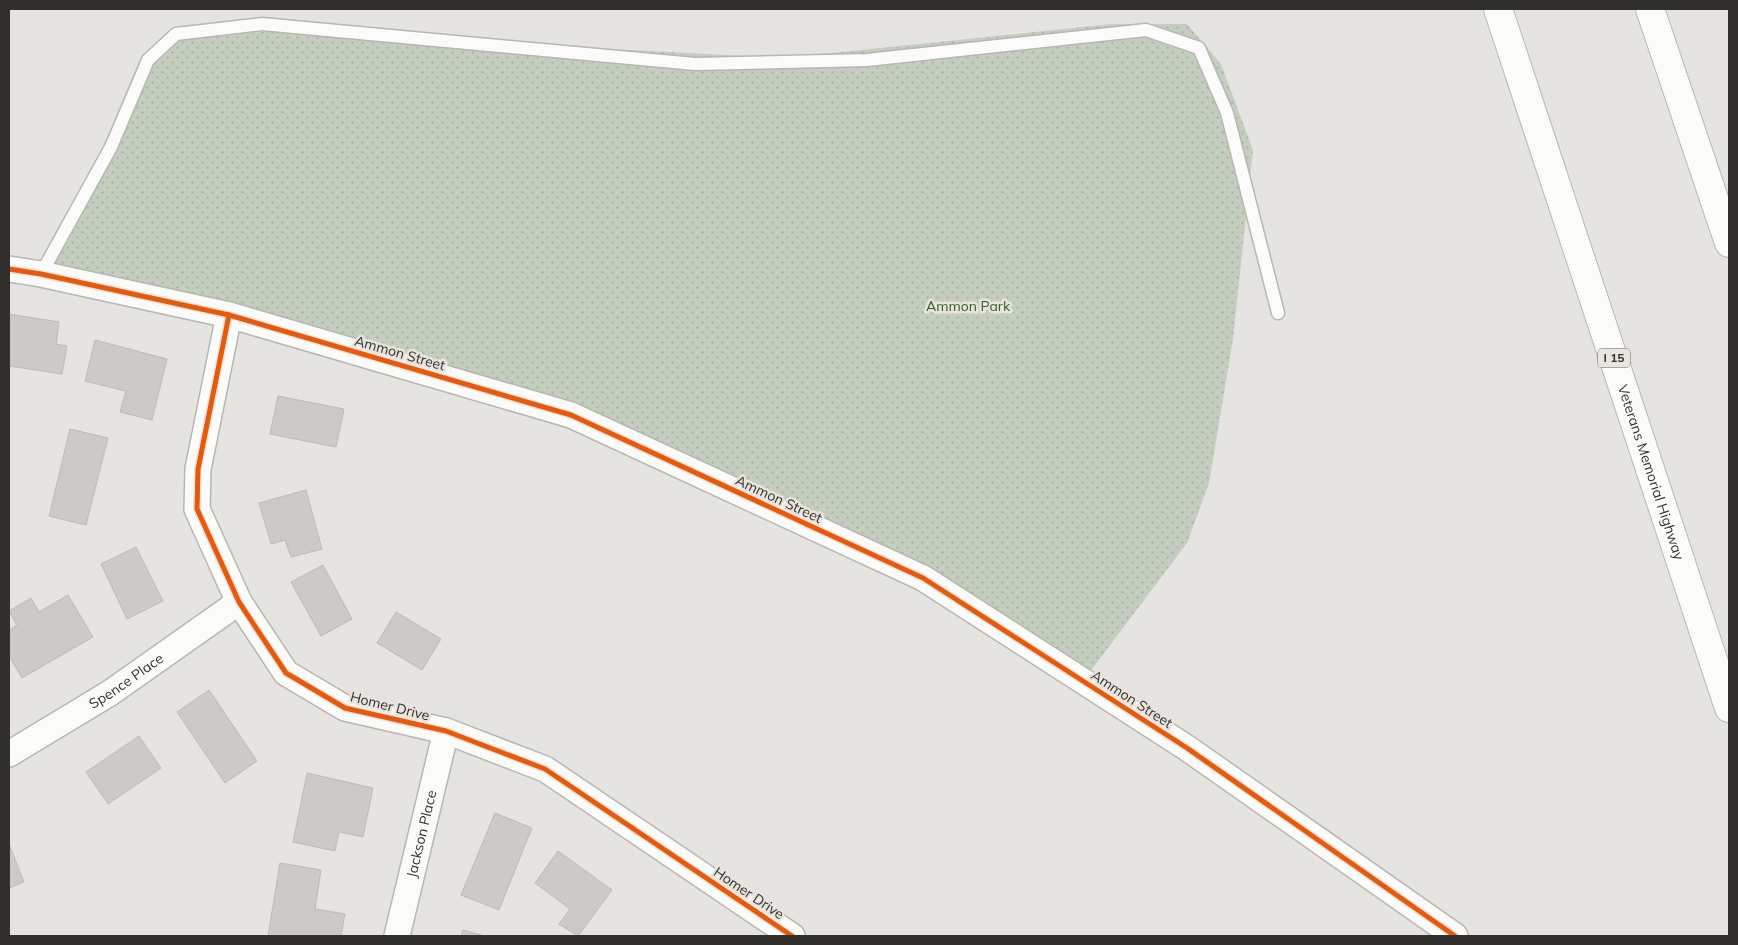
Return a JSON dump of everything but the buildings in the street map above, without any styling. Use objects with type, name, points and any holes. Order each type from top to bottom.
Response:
[{"type":"highway","name":"Veterans Memorial Highway","points":[[1498,9],[1729,708]]},
{"type":"highway","points":[[1650,9],[1729,243]]},
{"type":"street","name":"Ammon Street","points":[[9,269],[41,274],[229,315],[571,415],[923,578],[1187,748],[1455,936]]},
{"type":"street","name":"Homer Drive","points":[[229,315],[198,469],[197,509],[239,602],[286,673],[345,708],[446,732],[545,769],[792,936]]},
{"type":"street","name":"Spence Place","points":[[9,754],[110,693],[239,602]]},
{"type":"street","name":"Jackson Place","points":[[397,936],[446,732]]},
{"type":"lane","points":[[41,274],[111,147],[148,60],[176,34],[262,24],[695,64],[867,60],[1146,30],[1200,48],[1227,114],[1278,313]]},
{"type":"green space","name":"Ammon Park","points":[[1111,24],[1187,24],[1221,64],[1253,150],[1233,339],[1209,483],[1187,543],[1083,681],[923,578],[571,415],[41,274],[148,60],[176,34],[319,31],[442,40],[784,58]]},
{"type":"cycle path","points":[[9,269],[41,274],[229,315],[571,415],[923,578],[1187,748],[1455,936]]},
{"type":"cycle path","points":[[229,315],[198,469],[197,509],[239,602],[286,673],[345,708],[446,731],[545,769],[792,936]]}]
